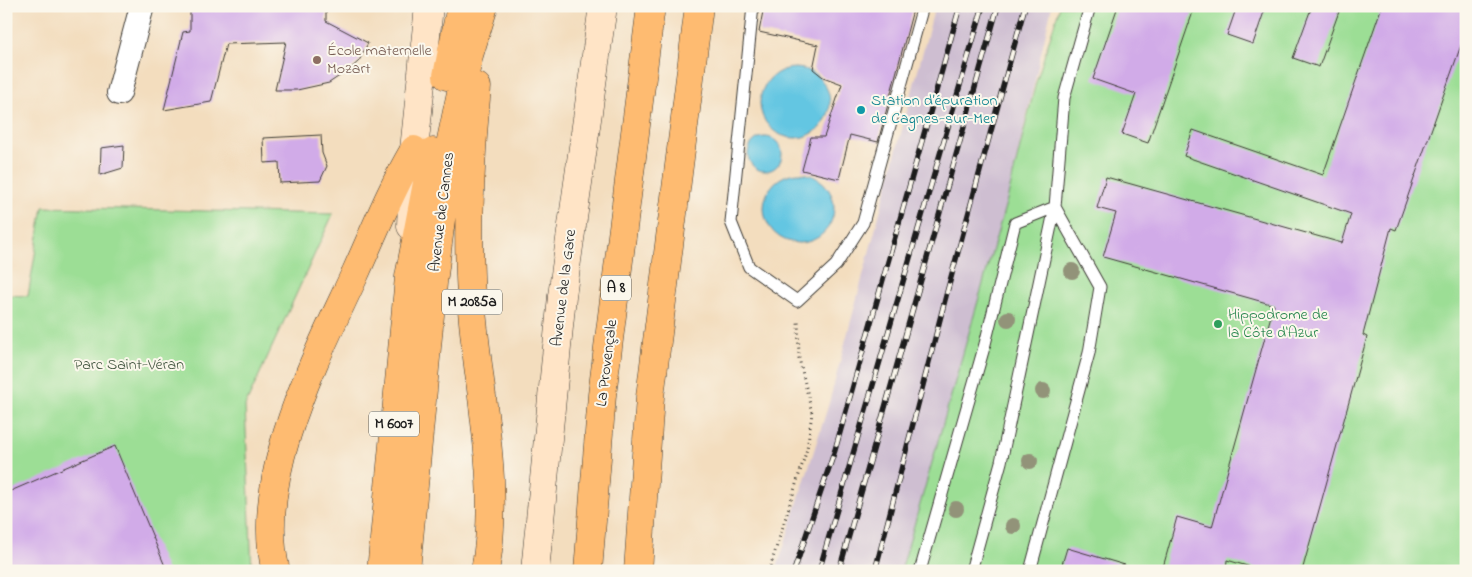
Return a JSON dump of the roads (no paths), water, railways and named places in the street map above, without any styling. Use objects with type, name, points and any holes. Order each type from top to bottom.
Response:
[{"type":"main road","points":[[409,277],[414,150],[429,6]]},
{"type":"main road","name":"Avenue de Cannes","points":[[381,571],[409,277],[461,6]]},
{"type":"main road","name":"Avenue de Cannes","points":[[406,571],[433,283],[451,140],[469,55],[484,6]]},
{"type":"main road","name":"Avenue de la Gare","points":[[536,571],[562,296],[602,6]]},
{"type":"main road","name":"La Provençale","points":[[588,571],[602,395],[651,6]]},
{"type":"main road","points":[[638,571],[650,397],[699,6]]},
{"type":"main road","name":"M 2085a","points":[[477,32],[480,55],[470,168],[469,234],[472,308],[491,502],[490,547],[485,571]]},
{"type":"main road","points":[[276,571],[272,536],[273,503],[284,439],[339,307],[397,178],[414,150]]},
{"type":"street","points":[[119,93],[142,6]]},
{"type":"lane","points":[[753,6],[730,222],[748,267],[797,301],[836,264],[863,223],[923,6]]},
{"type":"lane","points":[[971,571],[1000,462],[1056,207],[1064,98],[1090,6]]},
{"type":"lane","points":[[920,571],[985,344],[1015,223],[1056,207]]},
{"type":"lane","points":[[1030,571],[1089,352],[1100,288],[1056,207]]},
{"type":"water","points":[[795,68],[814,74],[824,84],[830,103],[824,122],[814,132],[795,138],[776,132],[766,122],[760,103],[766,84],[776,74]]},
{"type":"water","points":[[765,137],[777,142],[782,154],[777,166],[765,171],[753,166],[748,154],[753,142]]},
{"type":"water","points":[[799,173],[818,179],[828,189],[834,208],[828,227],[818,237],[799,243],[780,237],[770,227],[764,208],[770,189],[780,179]]},
{"type":"railway","points":[[794,571],[835,450],[960,6]]},
{"type":"railway","points":[[819,571],[983,6]]},
{"type":"railway","points":[[839,571],[998,6]]},
{"type":"railway","points":[[875,571],[947,292],[1025,6]]},
{"type":"place","name":"École maternelle Mozart","points":[[317,60]]},
{"type":"place","name":"Station d’épuration de Cagnes-sur-Mer","points":[[861,110]]},
{"type":"place","name":"Hippodrome de la Côte d'Azur","points":[[1218,324]]},
{"type":"park label","name":"Parc Saint-Véran","points":[[129,365]]}]
